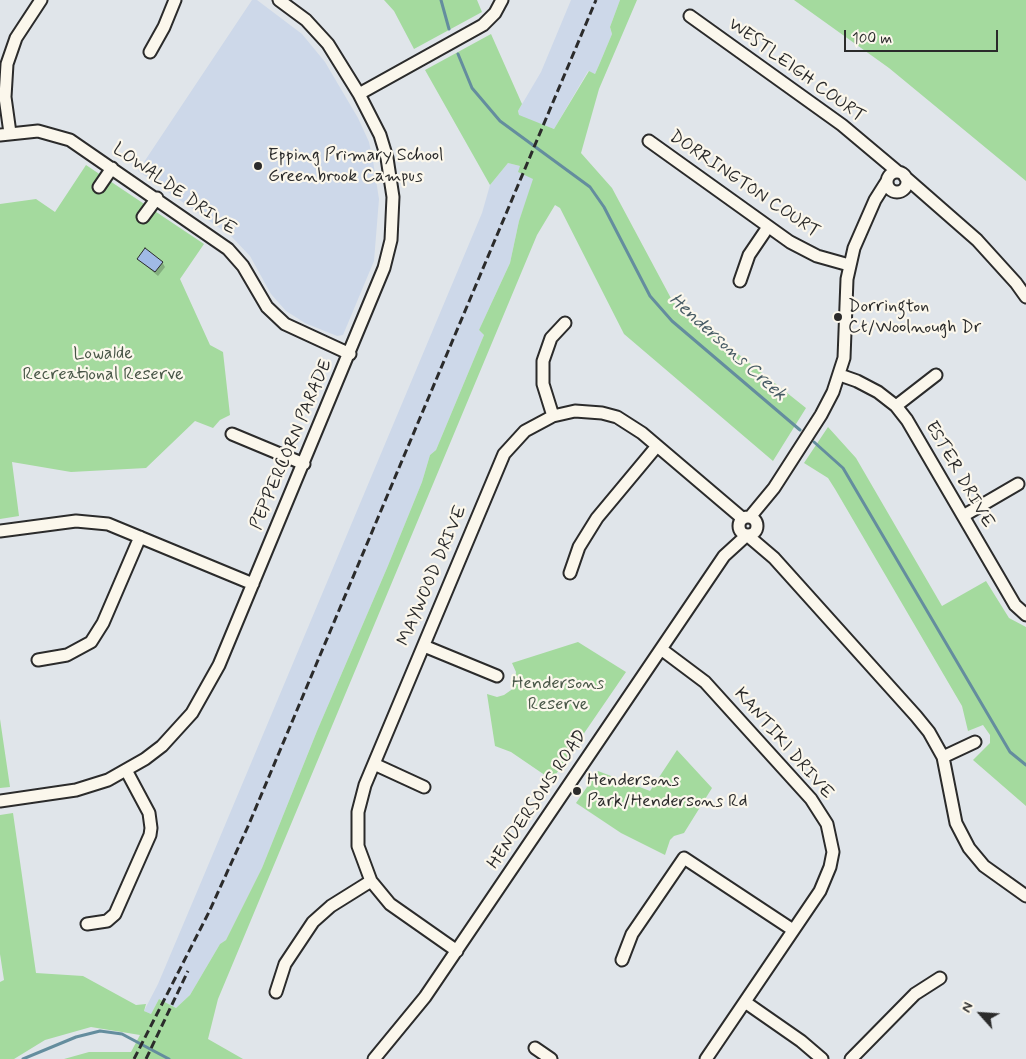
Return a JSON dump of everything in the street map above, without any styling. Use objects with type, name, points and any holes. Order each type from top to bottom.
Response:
[{"type":"street","points":[[5,134],[7,64],[5,48],[16,38],[41,0]]},
{"type":"street","points":[[150,52],[164,27],[175,0]]},
{"type":"street","name":"PEPPERCORN PARADE","points":[[0,801],[76,790],[108,780],[162,746],[192,713],[211,682],[350,354],[384,268],[393,219],[391,178],[380,136],[337,56],[317,30],[279,0]]},
{"type":"street","points":[[358,94],[483,25],[495,13],[502,0]]},
{"type":"street","name":"WESTLEIGH COURT","points":[[690,16],[842,125],[880,156],[896,181]]},
{"type":"street","name":"LOWALDE DRIVE","points":[[5,134],[38,131],[60,136],[112,168],[212,235],[236,256],[267,307],[285,324],[350,354]]},
{"type":"street","name":"DORRINGTON COURT","points":[[649,141],[768,227],[802,249],[850,265]]},
{"type":"street","points":[[99,187],[112,168]]},
{"type":"street","points":[[1026,297],[1016,283],[977,240],[930,200],[916,194],[896,181],[867,216],[854,248],[846,287],[846,340],[840,375],[824,410],[748,526],[774,558],[920,721],[943,757],[956,823],[969,848],[984,866],[1026,896]]},
{"type":"street","points":[[143,217],[157,198]]},
{"type":"street","points":[[740,281],[749,255],[768,227]]},
{"type":"street","points":[[553,416],[543,384],[543,361],[551,338],[565,324]]},
{"type":"street","name":"ESTER DRIVE","points":[[840,375],[868,386],[896,406],[914,432],[1015,605],[1026,616]]},
{"type":"street","points":[[896,406],[936,375]]},
{"type":"street","name":"MAYWOOD DRIVE","points":[[456,951],[390,904],[371,881],[358,846],[356,827],[361,797],[374,764],[504,454],[525,430],[553,416],[575,411],[602,413],[631,425],[748,526]]},
{"type":"street","points":[[232,434],[304,464]]},
{"type":"street","points":[[570,572],[579,547],[597,518],[656,446]]},
{"type":"street","points":[[963,516],[1018,484]]},
{"type":"street","points":[[0,531],[85,521],[108,524],[253,584]]},
{"type":"street","name":"HENDERSONS ROAD","points":[[374,1059],[414,1012],[724,556],[748,526]]},
{"type":"street","points":[[38,660],[67,656],[92,642],[103,623],[140,537]]},
{"type":"street","points":[[424,646],[497,676]]},
{"type":"street","name":"KANTIKI DRIVE","points":[[661,649],[705,682],[811,799],[827,824],[833,852],[830,867],[820,891],[706,1059]]},
{"type":"street","points":[[943,757],[976,742]]},
{"type":"street","points":[[374,764],[424,786]]},
{"type":"street","points":[[87,924],[107,922],[115,914],[150,834],[149,814],[126,770]]},
{"type":"street","points":[[622,960],[632,934],[684,858],[793,930]]},
{"type":"street","points":[[276,992],[285,964],[313,922],[331,906],[371,881]]},
{"type":"street","points":[[851,1059],[915,994],[940,978]]},
{"type":"street","points":[[745,1002],[802,1041],[822,1059]]},
{"type":"street","points":[[535,1048],[551,1059]]},
{"type":"shaded area","name":"Epping Primary School Greenbrook Campus","points":[[252,0],[257,0],[302,34],[325,62],[358,118],[369,142],[379,199],[374,261],[343,335],[337,336],[305,323],[286,311],[271,294],[250,256],[231,236],[138,171]]},
{"type":"shaded area","points":[[571,0],[620,0],[610,27],[612,34],[595,74],[588,71],[554,129],[519,116],[518,111],[541,72]]},
{"type":"shaded area","points":[[508,163],[520,166],[534,179],[519,221],[510,263],[479,330],[484,335],[436,450],[430,455],[422,482],[317,731],[262,868],[226,940],[220,944],[190,995],[176,1008],[159,999],[151,1014],[144,1011],[158,984],[482,213],[490,185]]},
{"type":"green space","points":[[384,0],[477,0],[482,12],[414,49],[394,11]]},
{"type":"green space","points":[[620,0],[637,0],[599,89],[581,153],[612,188],[673,302],[806,408],[773,461],[624,334],[560,208],[555,205],[537,235],[218,999],[208,1039],[243,1059],[64,1059],[89,1052],[131,1052],[140,1035],[91,1027],[45,1040],[14,1059],[0,1059],[0,982],[4,980],[0,954],[0,815],[13,813],[36,973],[83,976],[136,1005],[146,1004],[144,1011],[151,1014],[159,999],[176,1008],[190,995],[220,944],[226,940],[262,868],[317,731],[422,482],[430,455],[436,450],[484,335],[479,330],[510,263],[519,221],[533,179],[518,172],[520,166],[508,163],[490,185],[425,70],[491,34],[522,104],[518,111],[519,115],[554,129],[589,71],[595,74],[612,34],[610,27]]},
{"type":"green space","points":[[794,0],[1026,0],[1026,181],[889,68]]},
{"type":"green space","name":"Lowalde Recreational Reserve","points":[[86,165],[204,244],[180,279],[210,345],[223,352],[230,415],[220,420],[213,428],[195,421],[146,468],[71,472],[12,462],[19,516],[0,519],[0,204],[36,199],[55,212]]},
{"type":"green space","points":[[828,427],[856,458],[942,606],[986,581],[1009,618],[1026,627],[1026,806],[973,760],[990,743],[990,735],[983,725],[968,731],[962,706],[835,489],[828,478],[804,463]]},
{"type":"green space","name":"Hendersons Reserve","points":[[578,642],[626,672],[552,780],[511,752],[495,746],[487,694],[497,697],[504,695],[514,688],[516,672],[512,663]]},
{"type":"green space","points":[[0,719],[10,787],[0,788]]},
{"type":"green space","points":[[677,750],[712,788],[684,833],[674,836],[670,840],[665,855],[621,833],[576,803],[598,771],[650,791]]},
{"type":"building","points":[[145,248],[163,262],[155,272],[137,259]]},
{"type":"waterway","name":"Hendersons Creek","points":[[441,0],[449,29]]},
{"type":"waterway","name":"Hendersons Creek","points":[[458,54],[472,88],[500,121],[590,187],[604,207],[650,296],[672,321],[800,430]]},
{"type":"waterway","name":"Hendersons Creek","points":[[814,442],[843,468],[1010,752],[1026,765]]},
{"type":"waterway","points":[[23,1059],[76,1037],[100,1031],[122,1034],[169,1059]]},
{"type":"railway","points":[[134,1059],[209,912],[249,824],[596,0]]},
{"type":"railway","points":[[146,1059],[188,971]]},
{"type":"place","name":"Epping Primary School Greenbrook Campus","points":[[258,166]]},
{"type":"place","name":"Dorrington Ct/Woolnough Dr","points":[[838,317]]},
{"type":"place","name":"Hendersons Park/Hendersons Rd","points":[[577,791]]}]
